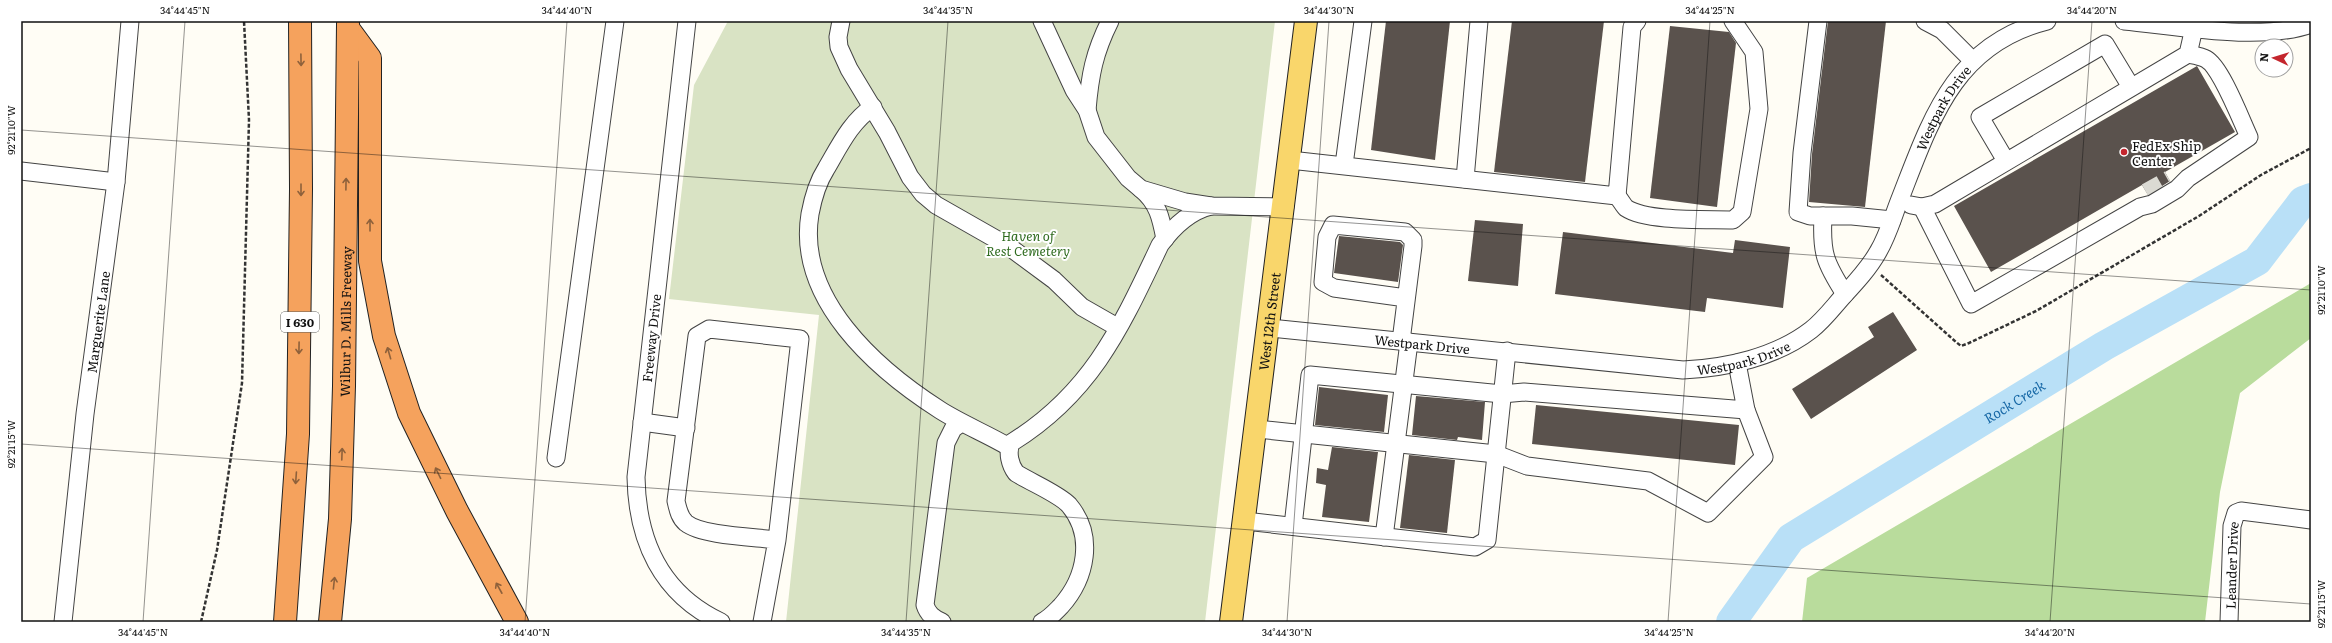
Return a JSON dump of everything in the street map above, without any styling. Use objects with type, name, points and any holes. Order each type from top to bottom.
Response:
[{"type":"highway","name":"I 630","points":[[285,622],[298,434],[302,189],[300,21]]},
{"type":"highway","name":"Wilbur D. Mills Freeway","points":[[330,622],[341,504],[348,25]]},
{"type":"highway","points":[[348,25],[370,58],[370,261],[384,336],[409,413],[457,511],[517,622]]},
{"type":"main road","name":"West 12th Street","points":[[1231,622],[1270,328],[1306,21]]},
{"type":"street","name":"Marguerite Lane","points":[[63,622],[85,414],[116,182],[130,21]]},
{"type":"street","points":[[556,458],[615,21]]},
{"type":"street","name":"Freeway Drive","points":[[687,21],[636,477],[636,503],[641,529],[661,572],[690,603],[720,622]]},
{"type":"street","points":[[840,21],[838,37],[840,47],[849,69],[873,107],[910,176],[923,194],[936,205],[1008,246],[1054,280],[1082,307],[1118,327]]},
{"type":"street","points":[[1042,21],[1074,90],[1086,110],[1096,137],[1128,178],[1141,189],[1156,206],[1161,218],[1164,239]]},
{"type":"street","points":[[1086,110],[1090,73],[1100,41],[1110,21]]},
{"type":"street","points":[[1344,165],[1363,21]]},
{"type":"street","points":[[1465,179],[1480,21]]},
{"type":"street","points":[[1637,21],[1632,27],[1617,196],[1626,208],[1641,214],[1665,217],[1733,220],[1742,212],[1759,109],[1754,52],[1733,21]]},
{"type":"street","points":[[1818,21],[1802,153],[1798,212],[1810,216],[1852,216],[1892,220]]},
{"type":"street","points":[[1925,21],[1942,30],[1973,61]]},
{"type":"street","name":"Westpark Drive","points":[[1270,328],[1683,370],[1708,369],[1737,363],[1783,346],[1812,330],[1868,267],[1878,252],[1942,99],[1973,61],[2014,27],[2047,21]]},
{"type":"street","points":[[2124,21],[2194,28],[2258,32],[2298,28],[2311,24]]},
{"type":"street","points":[[2188,54],[2194,28]]},
{"type":"street","points":[[2006,161],[1980,118],[2006,102],[2105,44],[2131,87]]},
{"type":"street","points":[[1899,203],[1922,207],[1934,204],[2188,54],[2206,59],[2210,63],[2226,87],[2249,137],[2188,178],[2177,189],[2152,204],[2143,200],[1971,304],[1922,207]]},
{"type":"street","points":[[873,107],[864,113],[854,125],[820,179],[809,226],[812,264],[818,284],[832,307],[865,352],[897,380],[940,410],[1009,448]]},
{"type":"street","points":[[1290,160],[1617,196]]},
{"type":"street","points":[[21,170],[116,182]]},
{"type":"street","points":[[2169,179],[2188,178]]},
{"type":"street","points":[[1141,189],[1185,202],[1211,206],[1284,207]]},
{"type":"street","points":[[1042,622],[1052,616],[1067,599],[1082,572],[1084,561],[1084,537],[1077,518],[1068,505],[1016,473],[1012,468],[1009,448],[1011,443],[1050,416],[1086,379],[1108,348],[1164,239],[1192,214],[1211,206]]},
{"type":"street","points":[[1823,216],[1821,244],[1834,277],[1845,294]]},
{"type":"street","points":[[1384,537],[1404,384],[1406,298],[1413,246],[1410,236],[1405,232],[1333,225],[1327,237],[1323,282],[1334,288],[1406,298]]},
{"type":"street","points":[[762,622],[776,540],[800,339],[709,329],[697,336],[676,500],[679,513],[685,522],[702,531],[776,540]]},
{"type":"street","points":[[1244,521],[1475,547],[1488,540],[1507,351]]},
{"type":"street","points":[[1257,429],[1496,454],[1527,466],[1648,481],[1708,513],[1764,457],[1746,410],[1737,363]]},
{"type":"street","points":[[1293,526],[1310,375],[1502,394],[1524,392],[1746,410]]},
{"type":"street","points":[[642,422],[686,428]]},
{"type":"street","points":[[942,622],[934,618],[927,611],[925,605],[946,443],[953,429],[962,423]]},
{"type":"street","name":"Leander Drive","points":[[2229,622],[2232,526],[2236,513],[2241,511],[2311,520]]},
{"type":"path","points":[[201,622],[217,550],[242,383],[249,120],[244,21]]},
{"type":"path","points":[[1868,267],[1885,277],[1961,346],[2036,311],[2199,216],[2261,175],[2311,148]]},
{"type":"green space","name":"Haven of Rest Cemetery","points":[[728,21],[1275,21],[1205,622],[786,622],[819,315],[669,299],[694,85]]},
{"type":"green space","points":[[2311,283],[2311,338],[2240,393],[2220,492],[2205,622],[1802,622],[1807,578]]},
{"type":"building","points":[[1386,21],[1450,21],[1435,160],[1371,150]]},
{"type":"building","points":[[1512,21],[1604,21],[1585,182],[1494,172]]},
{"type":"building","points":[[1828,21],[1886,21],[1865,207],[1809,202],[1812,154]]},
{"type":"building","points":[[1670,26],[1729,32],[1736,43],[1717,207],[1650,198]]},
{"type":"building","name":"FedEx Ship Center","points":[[2197,66],[2235,132],[2165,172],[2170,181],[2148,195],[2142,185],[1991,272],[1954,206]]},
{"type":"building","points":[[1475,220],[1523,224],[1518,286],[1468,281]]},
{"type":"building","points":[[1563,232],[1733,253],[1735,240],[1790,247],[1783,308],[1707,298],[1705,312],[1555,294]]},
{"type":"building","points":[[1339,236],[1400,242],[1403,245],[1398,282],[1334,273]]},
{"type":"building","points":[[1893,312],[1917,350],[1811,419],[1792,389],[1874,337],[1868,327]]},
{"type":"building","points":[[1319,387],[1388,395],[1384,432],[1315,425]]},
{"type":"building","points":[[1416,396],[1485,402],[1482,440],[1458,437],[1457,440],[1412,435]]},
{"type":"building","points":[[1536,405],[1739,425],[1735,465],[1532,444]]},
{"type":"building","points":[[1332,447],[1378,452],[1369,522],[1322,517],[1326,485],[1316,483],[1317,468],[1328,470]]},
{"type":"building","points":[[1409,455],[1455,460],[1447,533],[1400,528]]},
{"type":"waterway","name":"Rock Creek","points":[[1731,622],[1791,538],[2104,346],[2257,261],[2303,201],[2311,198]]},
{"type":"tunnel","points":[[2146,192],[2169,179]]},
{"type":"place","name":"FedEx Ship Center","points":[[2124,152]]}]
